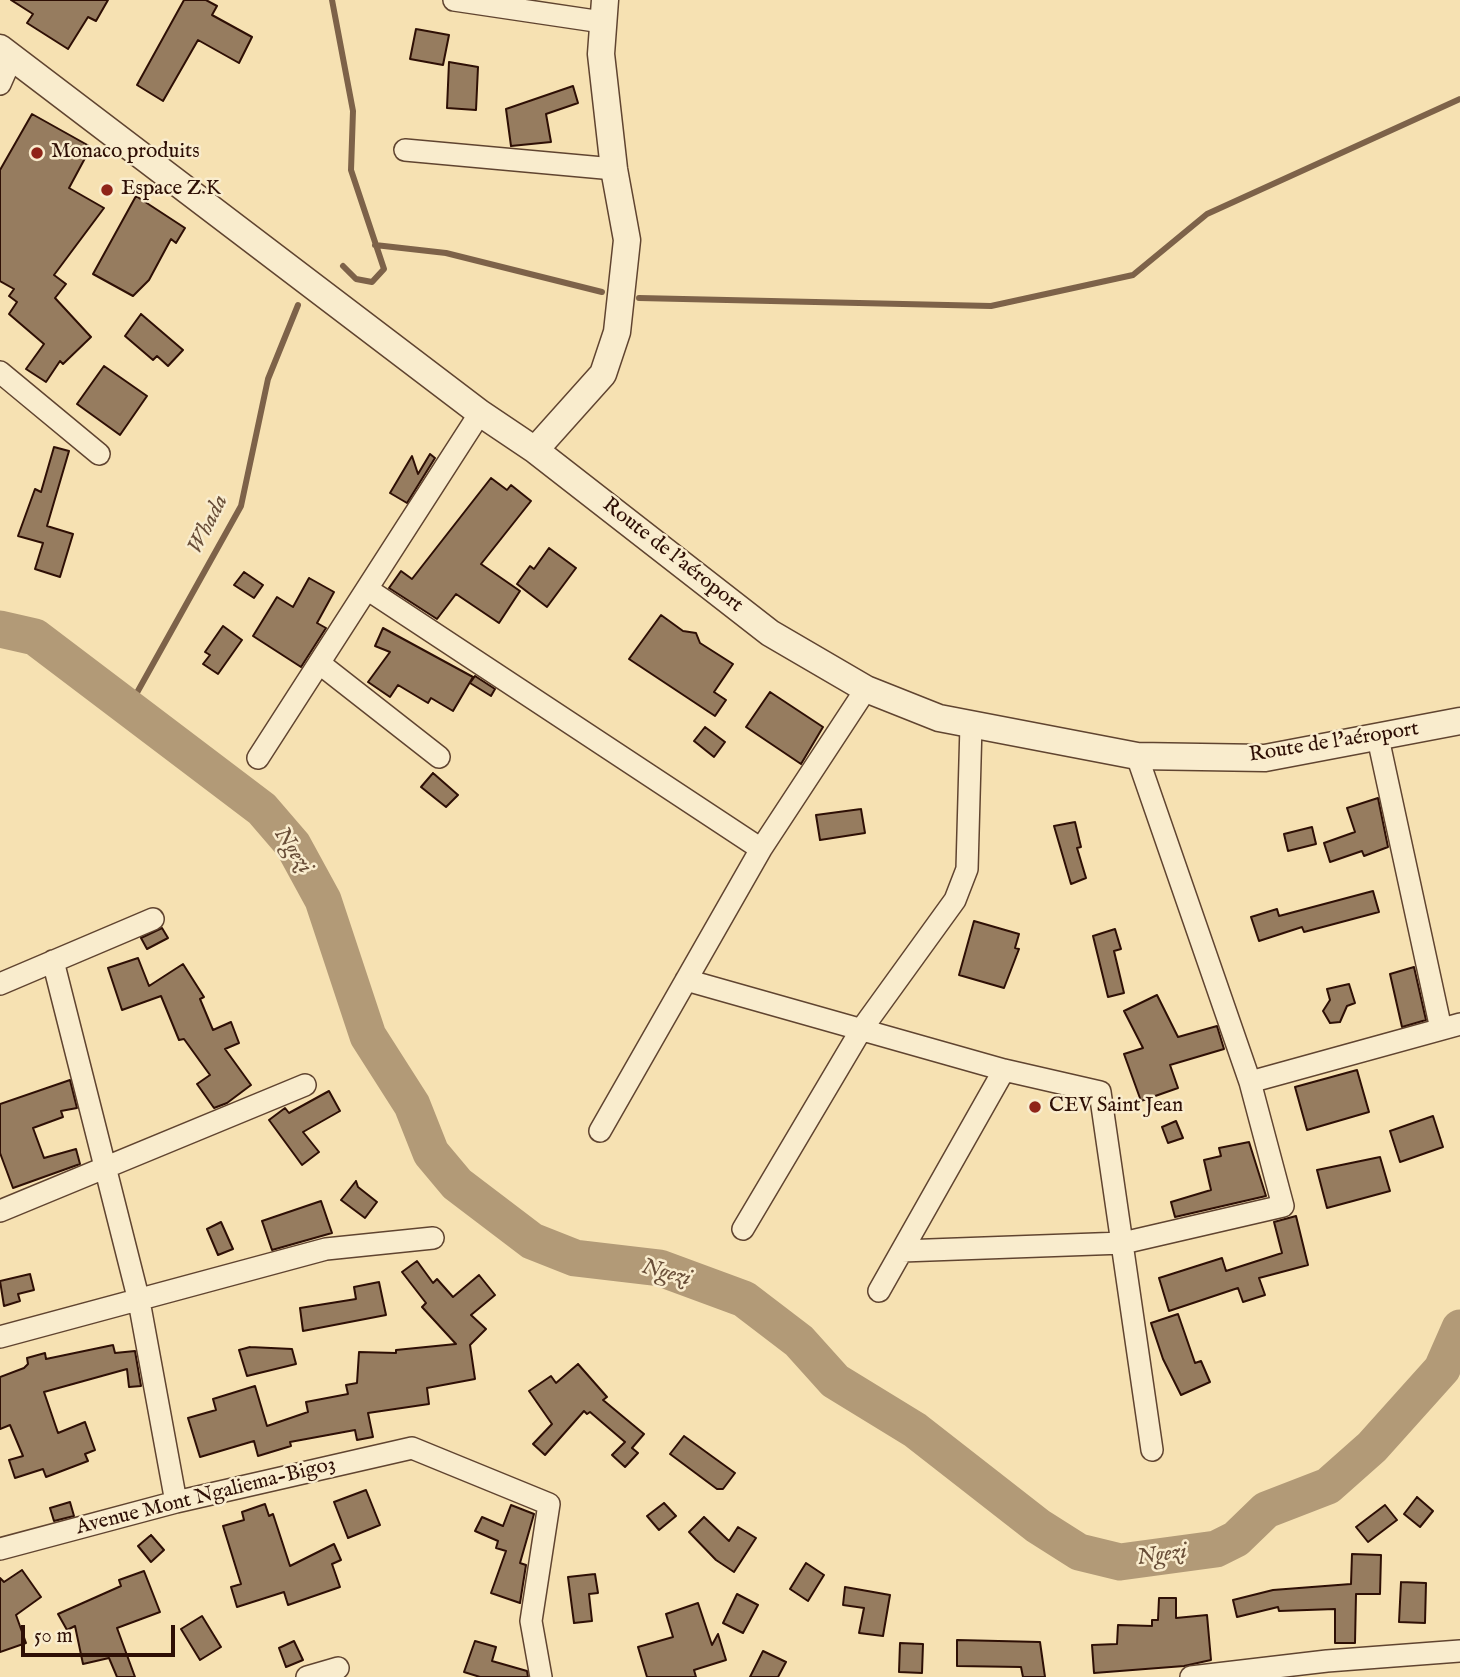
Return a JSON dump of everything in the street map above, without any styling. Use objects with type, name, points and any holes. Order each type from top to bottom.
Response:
[{"type":"street","points":[[454,0],[603,11],[601,54],[614,169],[627,240],[617,332],[603,374],[534,450]]},
{"type":"street","points":[[0,84],[6,53]]},
{"type":"street","name":"Route de l'aéroport","points":[[6,53],[480,413],[534,450],[770,633],[866,689],[939,718],[1137,755],[1265,758],[1460,721]]},
{"type":"street","points":[[405,150],[614,169]]},
{"type":"street","points":[[0,372],[99,454]]},
{"type":"street","points":[[258,758],[480,413]]},
{"type":"street","points":[[367,589],[761,849]]},
{"type":"street","points":[[319,663],[439,757]]},
{"type":"street","points":[[600,1131],[761,849],[866,689]]},
{"type":"street","points":[[743,1229],[861,1030],[955,900],[967,869],[971,725]]},
{"type":"street","points":[[1250,1082],[1451,1026],[1378,738]]},
{"type":"street","points":[[902,1251],[1123,1242],[1283,1206],[1250,1082],[1137,755]]},
{"type":"street","points":[[0,984],[153,919]]},
{"type":"street","points":[[53,961],[139,1301],[176,1502]]},
{"type":"street","points":[[686,980],[1004,1070],[1100,1092],[1152,1450]]},
{"type":"street","points":[[879,1292],[1004,1070]]},
{"type":"street","points":[[0,1211],[305,1085]]},
{"type":"street","points":[[0,1338],[326,1249],[433,1238]]},
{"type":"street","name":"Avenue Mont Ngaliema-Bigo3","points":[[0,1549],[176,1502],[412,1448],[549,1504],[531,1621],[541,1677]]},
{"type":"street","points":[[1191,1677],[1327,1661],[1460,1651]]},
{"type":"street","points":[[307,1677],[338,1668]]},
{"type":"building","points":[[11,0],[108,0],[96,21],[88,17],[68,49],[27,23],[33,14]]},
{"type":"building","points":[[184,0],[206,0],[217,6],[212,15],[252,37],[239,63],[198,40],[163,101],[137,85]]},
{"type":"building","points":[[416,29],[449,35],[443,65],[410,59]]},
{"type":"building","points":[[449,62],[478,67],[476,110],[447,108]]},
{"type":"building","points":[[573,86],[578,103],[546,114],[551,142],[511,146],[506,109]]},
{"type":"building","points":[[32,114],[91,147],[69,188],[104,208],[54,275],[66,284],[55,298],[91,337],[63,364],[60,361],[46,382],[26,369],[44,344],[9,314],[17,302],[9,296],[14,289],[0,281],[0,170]]},
{"type":"building","points":[[136,196],[185,228],[176,243],[171,239],[149,280],[133,296],[93,274]]},
{"type":"building","points":[[141,314],[183,350],[168,366],[157,356],[153,360],[125,336]]},
{"type":"building","points":[[104,366],[147,396],[120,435],[77,404]]},
{"type":"building","points":[[54,447],[69,451],[47,526],[73,534],[60,577],[35,569],[43,543],[18,536],[35,489],[41,492]]},
{"type":"building","points":[[430,454],[435,458],[407,503],[390,493],[412,456],[418,474]]},
{"type":"building","points":[[491,478],[507,490],[511,485],[531,501],[481,564],[520,591],[499,623],[456,594],[437,619],[389,588],[401,571],[412,579]]},
{"type":"building","points":[[549,548],[576,568],[547,607],[517,584],[530,566],[534,569]]},
{"type":"building","points":[[244,572],[263,585],[254,598],[234,585]]},
{"type":"building","points":[[309,578],[334,592],[317,623],[326,628],[301,667],[253,636],[277,597],[293,607]]},
{"type":"building","points":[[661,615],[683,631],[696,633],[700,643],[733,664],[714,692],[726,700],[715,716],[629,659]]},
{"type":"building","points":[[223,626],[242,640],[218,674],[203,664],[210,655],[205,652]]},
{"type":"building","points":[[383,628],[473,677],[453,711],[431,698],[428,703],[398,685],[390,697],[368,682],[390,652],[375,646]]},
{"type":"building","points":[[475,676],[495,689],[491,696],[470,683]]},
{"type":"building","points":[[770,692],[823,727],[801,764],[746,727]]},
{"type":"building","points":[[705,727],[725,742],[714,757],[694,741]]},
{"type":"building","points":[[433,773],[458,795],[446,807],[421,787]]},
{"type":"building","points":[[1378,798],[1388,847],[1364,856],[1362,851],[1330,862],[1324,843],[1355,832],[1347,808]]},
{"type":"building","points":[[861,809],[865,833],[820,840],[816,815]]},
{"type":"building","points":[[1075,822],[1081,847],[1077,848],[1086,878],[1071,884],[1054,826]]},
{"type":"building","points":[[1312,827],[1316,844],[1288,851],[1284,834]]},
{"type":"building","points":[[1373,891],[1379,912],[1304,932],[1302,927],[1259,941],[1251,917],[1277,909],[1279,916]]},
{"type":"building","points":[[974,921],[1019,934],[1015,948],[1019,949],[1004,988],[959,975]]},
{"type":"building","points":[[162,928],[168,938],[147,949],[141,938]]},
{"type":"building","points":[[1115,929],[1121,949],[1114,951],[1124,993],[1108,997],[1093,936]]},
{"type":"building","points":[[138,958],[149,986],[183,964],[204,997],[200,999],[213,1030],[231,1022],[239,1043],[225,1049],[251,1085],[227,1103],[214,1108],[197,1084],[210,1075],[184,1039],[179,1040],[161,996],[122,1010],[108,968]]},
{"type":"building","points":[[1414,967],[1426,1020],[1402,1027],[1390,974]]},
{"type":"building","points":[[1349,984],[1355,1003],[1347,1006],[1340,1022],[1330,1023],[1323,1011],[1330,1000],[1327,989]]},
{"type":"building","points":[[1157,995],[1178,1037],[1217,1026],[1224,1049],[1170,1065],[1178,1088],[1141,1101],[1124,1054],[1143,1048],[1124,1011]]},
{"type":"building","points":[[1357,1070],[1369,1112],[1307,1130],[1295,1087]]},
{"type":"building","points":[[70,1080],[77,1108],[61,1111],[63,1117],[33,1128],[44,1158],[76,1149],[80,1164],[13,1188],[0,1153],[0,1104]]},
{"type":"building","points":[[329,1091],[340,1111],[303,1132],[319,1152],[302,1165],[269,1120],[285,1108],[289,1113]]},
{"type":"building","points":[[1433,1116],[1443,1147],[1400,1162],[1390,1131]]},
{"type":"building","points":[[1176,1121],[1183,1138],[1168,1143],[1162,1127]]},
{"type":"building","points":[[1249,1142],[1266,1196],[1175,1217],[1171,1202],[1211,1190],[1204,1160],[1221,1156],[1219,1148]]},
{"type":"building","points":[[1380,1157],[1390,1191],[1327,1208],[1317,1170]]},
{"type":"building","points":[[356,1181],[358,1187],[377,1202],[365,1218],[341,1200]]},
{"type":"building","points":[[321,1201],[332,1233],[272,1250],[262,1221]]},
{"type":"building","points":[[1296,1216],[1308,1265],[1259,1278],[1265,1295],[1243,1302],[1238,1288],[1169,1311],[1159,1278],[1222,1258],[1226,1271],[1282,1253],[1274,1222]]},
{"type":"building","points":[[221,1222],[233,1249],[218,1255],[207,1229]]},
{"type":"building","points":[[417,1261],[433,1283],[437,1279],[453,1297],[479,1275],[495,1295],[471,1315],[486,1329],[470,1345],[475,1379],[427,1388],[429,1404],[368,1413],[373,1437],[357,1440],[355,1430],[290,1442],[291,1446],[258,1456],[254,1441],[200,1457],[188,1418],[216,1410],[213,1399],[255,1386],[267,1426],[308,1412],[306,1402],[348,1394],[346,1385],[357,1383],[359,1352],[396,1353],[396,1350],[456,1344],[422,1307],[426,1303],[402,1272]]},
{"type":"building","points":[[30,1274],[34,1290],[18,1294],[20,1301],[4,1306],[0,1281]]},
{"type":"building","points":[[379,1282],[386,1315],[303,1331],[300,1308],[356,1299],[354,1287]]},
{"type":"building","points":[[1178,1314],[1195,1363],[1201,1361],[1210,1382],[1181,1395],[1163,1359],[1151,1323]]},
{"type":"building","points":[[113,1345],[115,1353],[135,1351],[141,1386],[129,1387],[127,1369],[44,1392],[58,1433],[85,1422],[95,1450],[85,1454],[88,1461],[46,1477],[43,1469],[15,1478],[9,1460],[23,1456],[10,1425],[0,1429],[0,1377],[24,1368],[28,1364],[27,1358],[45,1353],[46,1359]]},
{"type":"building","points":[[250,1347],[292,1349],[296,1364],[247,1376],[239,1350]]},
{"type":"building","points":[[578,1364],[607,1397],[603,1400],[644,1434],[632,1448],[638,1453],[625,1467],[612,1455],[625,1442],[590,1412],[587,1414],[584,1411],[545,1455],[533,1444],[552,1424],[529,1391],[551,1376],[556,1383]]},
{"type":"building","points":[[684,1436],[735,1473],[723,1489],[717,1489],[670,1454]]},
{"type":"building","points":[[366,1490],[380,1525],[348,1538],[334,1502]]},
{"type":"building","points":[[1417,1497],[1433,1511],[1420,1527],[1404,1514]]},
{"type":"building","points":[[70,1502],[74,1516],[54,1521],[50,1508]]},
{"type":"building","points":[[664,1503],[676,1516],[659,1530],[647,1516]]},
{"type":"building","points":[[265,1504],[269,1516],[273,1514],[290,1566],[334,1544],[341,1560],[332,1564],[340,1587],[288,1605],[284,1592],[237,1607],[231,1587],[241,1584],[223,1526],[244,1520],[242,1512]]},
{"type":"building","points":[[511,1505],[534,1514],[520,1563],[526,1565],[520,1603],[491,1593],[506,1551],[496,1548],[498,1541],[475,1531],[482,1517],[503,1526]]},
{"type":"building","points":[[1385,1505],[1397,1520],[1368,1542],[1356,1527]]},
{"type":"building","points":[[704,1517],[729,1541],[738,1527],[756,1538],[734,1572],[716,1560],[689,1532]]},
{"type":"building","points":[[151,1535],[164,1550],[151,1562],[138,1546]]},
{"type":"building","points":[[1352,1554],[1381,1555],[1380,1594],[1356,1594],[1355,1643],[1335,1643],[1335,1609],[1279,1611],[1278,1607],[1237,1617],[1233,1600],[1273,1590],[1351,1584]]},
{"type":"building","points":[[806,1563],[824,1575],[808,1601],[790,1589]]},
{"type":"building","points":[[22,1570],[41,1597],[16,1615],[26,1643],[0,1652],[0,1578],[4,1582]]},
{"type":"building","points":[[144,1571],[160,1612],[117,1628],[135,1677],[117,1677],[109,1658],[83,1664],[75,1626],[67,1630],[58,1614],[121,1586],[119,1580]]},
{"type":"building","points":[[595,1574],[598,1593],[589,1594],[592,1621],[574,1623],[568,1577]]},
{"type":"building","points":[[1401,1582],[1426,1583],[1425,1623],[1399,1622]]},
{"type":"building","points":[[845,1587],[890,1595],[883,1636],[859,1633],[864,1608],[843,1605]]},
{"type":"building","points":[[737,1594],[758,1605],[743,1633],[723,1623]]},
{"type":"building","points":[[1159,1598],[1176,1598],[1176,1618],[1207,1615],[1211,1660],[1184,1666],[1094,1673],[1092,1645],[1117,1644],[1118,1625],[1152,1626],[1152,1620],[1158,1620]]},
{"type":"building","points":[[698,1603],[712,1645],[718,1634],[726,1660],[694,1670],[696,1677],[647,1677],[638,1647],[673,1637],[666,1614]]},
{"type":"building","points":[[202,1616],[221,1647],[200,1660],[181,1629]]},
{"type":"building","points":[[957,1640],[1040,1642],[1045,1677],[1023,1677],[1021,1667],[957,1666]]},
{"type":"building","points":[[294,1641],[303,1660],[286,1667],[279,1648]]},
{"type":"building","points":[[475,1641],[496,1647],[492,1661],[527,1671],[528,1677],[480,1677],[464,1672]]},
{"type":"building","points":[[900,1643],[923,1644],[922,1673],[899,1672]]},
{"type":"building","points":[[763,1651],[786,1662],[778,1677],[750,1677]]},
{"type":"waterway","name":"Whada","points":[[332,0],[353,111],[351,170],[384,269],[372,282],[356,279],[343,266]]},
{"type":"waterway","points":[[639,298],[991,306],[1133,275],[1207,214],[1460,99]]},
{"type":"waterway","points":[[375,245],[446,253],[602,292]]},
{"type":"waterway","name":"Whada","points":[[129,707],[241,506],[268,379],[298,305]]},
{"type":"waterway","name":"Ngezi","points":[[0,629],[35,637],[262,809],[293,845],[323,900],[368,1036],[412,1105],[431,1153],[457,1184],[532,1241],[575,1258],[660,1268],[744,1299],[799,1341],[835,1381],[915,1430],[1038,1526],[1079,1552],[1120,1562],[1216,1549],[1236,1539],[1266,1510],[1328,1486],[1372,1447],[1442,1369],[1460,1328]]},
{"type":"place","name":"Monaco produits","points":[[37,153]]},
{"type":"place","name":"Espace Z.K","points":[[107,190]]},
{"type":"place","name":"CEV Saint Jean","points":[[1035,1107]]}]
